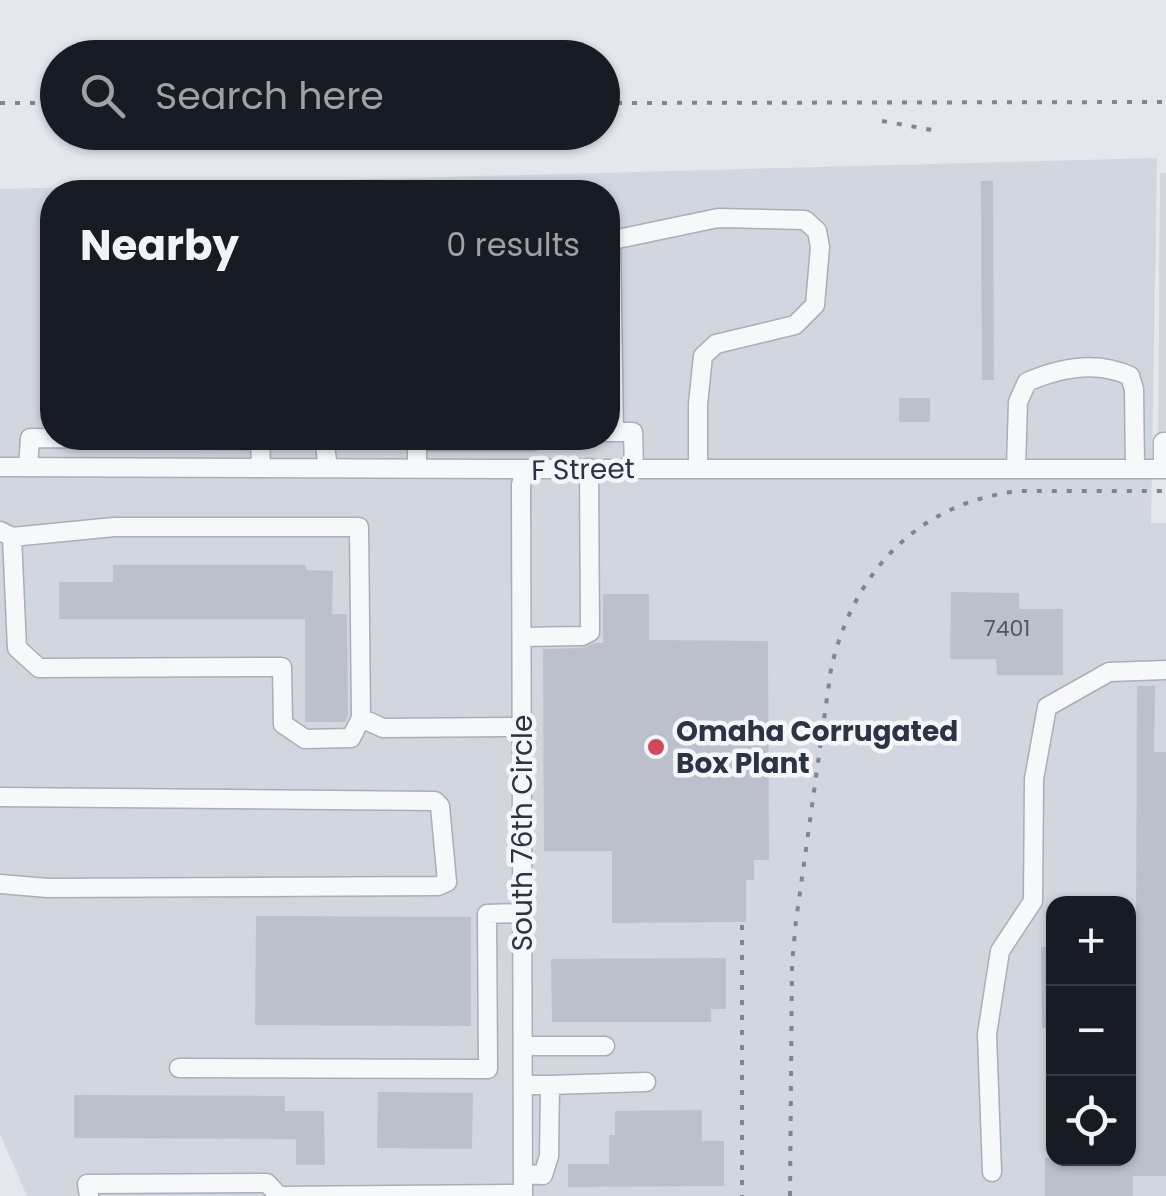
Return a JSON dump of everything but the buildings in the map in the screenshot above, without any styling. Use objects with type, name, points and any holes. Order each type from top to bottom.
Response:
[{"type":"street","points":[[620,239],[718,218],[805,220],[818,231],[815,305],[795,326],[716,344],[703,356],[698,468]]},
{"type":"street","points":[[1016,468],[1018,402],[1027,382],[1054,370],[1094,366],[1130,376],[1134,389],[1135,469]]},
{"type":"street","points":[[620,432],[633,432],[634,468]]},
{"type":"street","points":[[28,467],[30,438],[40,438]]},
{"type":"street","points":[[1164,469],[1162,442],[1166,442]]},
{"type":"street","points":[[131,450],[131,467]]},
{"type":"street","points":[[260,450],[261,468]]},
{"type":"street","points":[[326,450],[328,468]]},
{"type":"street","points":[[417,468],[418,450]]},
{"type":"street","name":"South 76th Circle","points":[[523,1195],[521,485],[533,450]]},
{"type":"street","name":"F Street","points":[[0,467],[1164,469]]},
{"type":"street","points":[[522,637],[582,636],[590,632],[589,468]]},
{"type":"street","points":[[114,527],[359,527],[360,718],[351,738],[305,739],[284,724],[282,668],[38,668],[17,648],[6,534],[114,527]]},
{"type":"street","points":[[1088,660],[1092,682]]},
{"type":"street","points":[[992,1172],[987,1034],[1000,951],[1033,901],[1034,779],[1047,708],[1109,672],[1166,670]]},
{"type":"street","points":[[360,718],[383,728],[522,727]]},
{"type":"street","points":[[0,797],[435,800],[440,806],[447,882],[438,886],[185,888],[0,884]]},
{"type":"street","points":[[488,1069],[487,914],[522,912]]},
{"type":"street","points":[[523,1046],[604,1046]]},
{"type":"street","points":[[179,1068],[488,1069],[550,1086],[646,1082]]},
{"type":"street","points":[[523,1174],[543,1176],[548,1156],[550,1086]]},
{"type":"street","points":[[90,1196],[87,1184],[267,1182],[279,1196],[523,1195]]},
{"type":"shaded area","points":[[1157,158],[1151,523],[1166,523],[1166,1196],[27,1196],[0,1134],[0,189],[40,188],[40,450],[620,450],[620,180],[336,180]]},
{"type":"shaded area","points":[[1160,173],[1166,173],[1166,455],[1158,455]]},
{"type":"railway","points":[[620,103],[1166,102]]},
{"type":"railway","points":[[0,103],[40,103]]},
{"type":"railway","points":[[882,121],[938,131]]},
{"type":"railway","points":[[790,1196],[792,964],[796,921],[831,669],[856,602],[896,547],[951,509],[1021,491],[1166,491]]},
{"type":"railway","points":[[742,925],[742,1196]]},
{"type":"place","name":"Omaha Corrugated Box Plant","points":[[656,747]]}]
